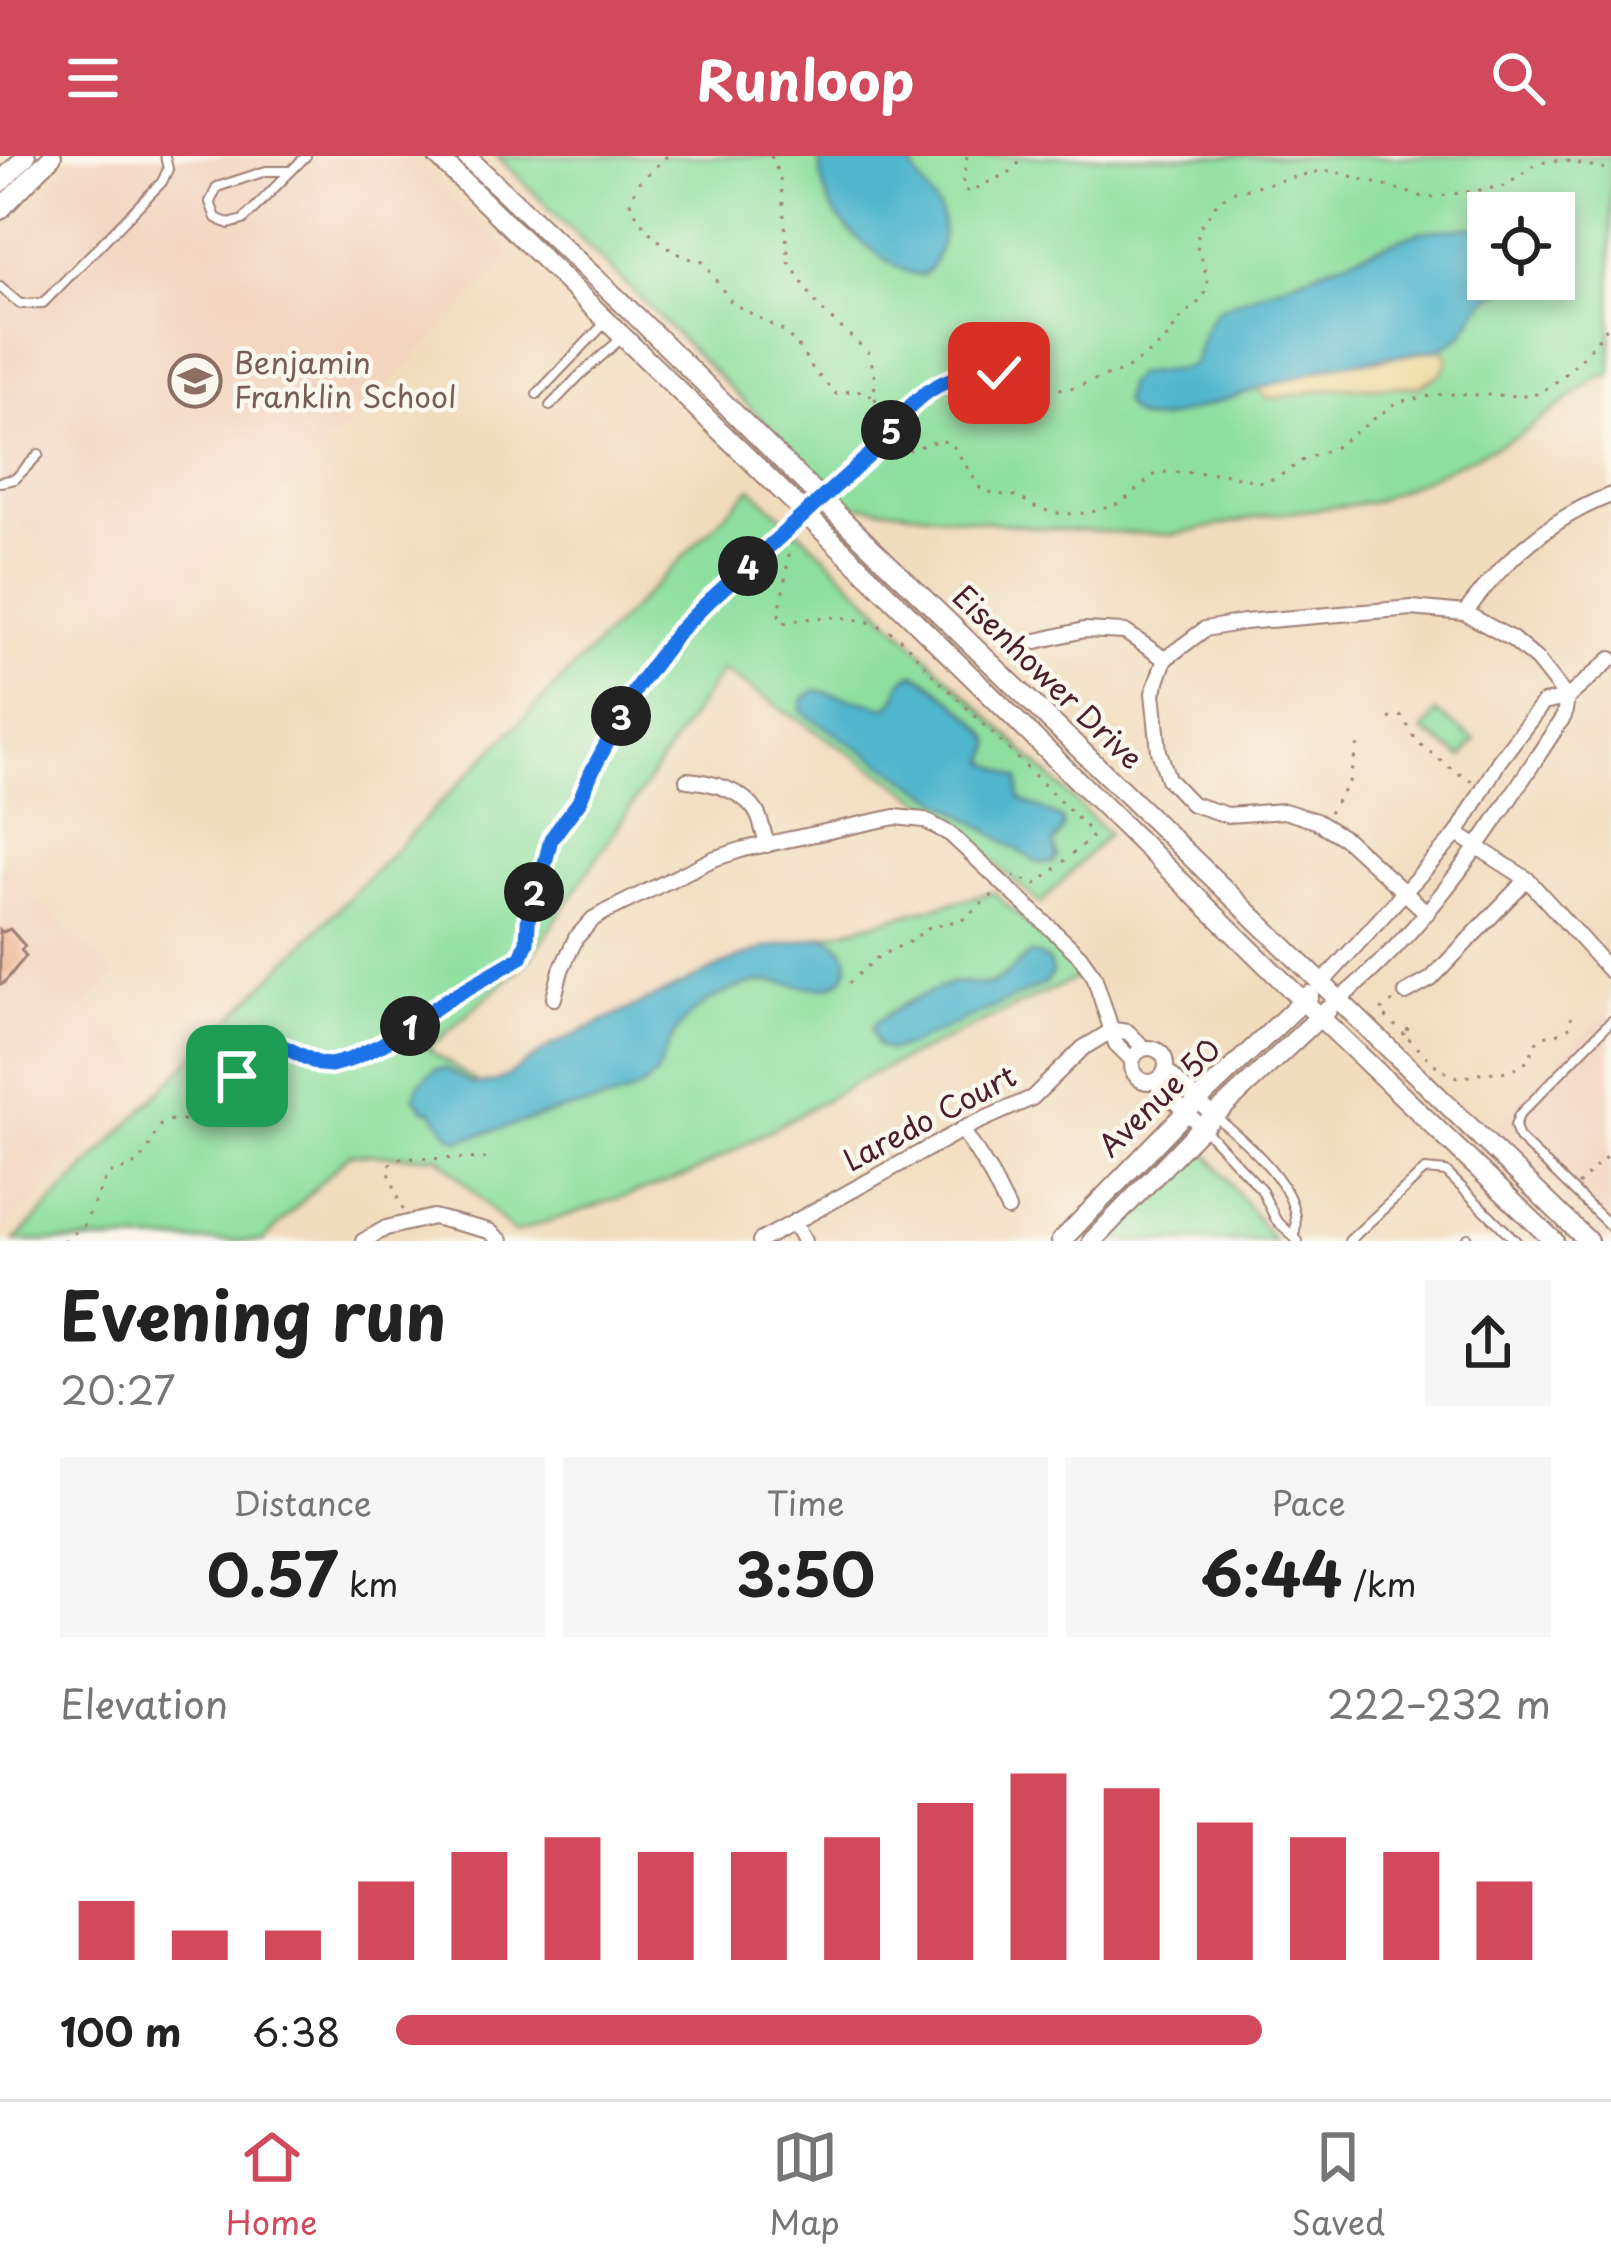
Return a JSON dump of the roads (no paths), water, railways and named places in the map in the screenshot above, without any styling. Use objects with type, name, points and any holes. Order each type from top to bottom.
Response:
[{"type":"main road","points":[[0,210],[6,181],[26,156]]},
{"type":"main road","points":[[6,181],[52,156]]},
{"type":"main road","name":"Eisenhower Drive","points":[[437,156],[1554,1241]]},
{"type":"main road","name":"Eisenhower Drive","points":[[466,156],[1588,1241]]},
{"type":"main road","points":[[607,321],[621,318],[664,359],[686,365]]},
{"type":"main road","name":"Avenue 50","points":[[1061,1241],[1192,1106],[1321,984]]},
{"type":"main road","name":"Avenue 50","points":[[1092,1241],[1208,1121],[1338,1000]]},
{"type":"street","points":[[1465,614],[1491,578],[1534,537],[1588,503],[1611,495]]},
{"type":"street","points":[[1338,1000],[1427,913],[1479,848],[1564,716],[1567,698],[1538,660],[1511,639],[1465,614],[1412,608],[1205,629],[1165,659],[1153,693],[1164,766],[1168,779],[1192,804],[1227,815],[1285,811],[1324,826],[1347,840],[1427,913]]},
{"type":"street","points":[[1037,640],[1084,630],[1125,632],[1165,659]]},
{"type":"street","points":[[1321,984],[1457,835],[1498,761],[1544,703],[1567,698],[1611,659]]},
{"type":"street","points":[[687,780],[719,786],[750,804],[766,844]]},
{"type":"street","points":[[554,998],[568,952],[593,920],[713,859],[909,817],[950,834],[1088,966],[1113,1030],[1128,1033],[1138,1054]]},
{"type":"street","points":[[1457,835],[1527,879],[1611,972]]},
{"type":"street","points":[[1406,993],[1431,979],[1527,879]]},
{"type":"street","name":"Laredo Court","points":[[760,1241],[962,1130],[1032,1098],[1083,1048],[1113,1030]]},
{"type":"street","points":[[1154,1082],[1167,1064],[1162,1053],[1152,1048],[1138,1054],[1132,1068],[1137,1078],[1154,1082],[1208,1121]]},
{"type":"street","points":[[1166,1070],[1192,1106]]},
{"type":"street","points":[[962,1130],[1008,1210]]},
{"type":"street","points":[[363,1241],[386,1228],[434,1217],[489,1231],[501,1241]]},
{"type":"street","points":[[794,1222],[804,1241]]},
{"type":"lane","points":[[0,287],[20,304],[43,303],[162,182],[168,169],[165,156]]},
{"type":"lane","points":[[291,171],[266,171],[223,184],[211,196],[213,214],[229,224],[243,220],[306,156]]},
{"type":"lane","points":[[537,394],[607,321]]},
{"type":"lane","points":[[550,406],[624,336]]},
{"type":"lane","points":[[568,362],[580,375]]},
{"type":"lane","points":[[0,482],[15,479],[39,454]]},
{"type":"lane","points":[[1611,1021],[1519,1115],[1514,1126],[1519,1138],[1611,1227]]},
{"type":"lane","points":[[1208,1121],[1270,1166],[1288,1197],[1297,1224],[1296,1238],[1276,1220],[1261,1189],[1208,1121]]},
{"type":"lane","points":[[1349,1241],[1425,1170],[1445,1172],[1516,1241]]},
{"type":"water","points":[[819,156],[908,156],[943,223],[938,252],[922,276],[898,267],[845,226],[828,199]]},
{"type":"water","points":[[1467,227],[1467,300],[1488,300],[1462,336],[1440,349],[1331,366],[1163,419],[1140,418],[1123,402],[1126,385],[1136,374],[1193,365],[1206,326],[1222,307],[1419,232]]},
{"type":"water","points":[[915,674],[945,694],[989,736],[987,762],[1019,778],[1020,799],[1062,819],[1063,828],[1053,844],[1057,856],[1053,863],[1038,863],[802,712],[803,699],[816,690],[887,707],[903,680]]},
{"type":"water","points":[[824,936],[841,947],[847,959],[846,972],[835,984],[757,983],[709,1001],[679,1028],[654,1076],[632,1093],[459,1140],[414,1097],[418,1085],[435,1069],[445,1068],[473,1084],[494,1082],[551,1046],[736,959]]},
{"type":"water","points":[[1031,954],[1043,957],[1050,966],[1052,974],[1045,984],[907,1046],[889,1051],[877,1045],[872,1028],[898,1008],[955,983],[993,983]]},
{"type":"place","name":"Benjamin Franklin School","points":[[195,381]]}]
